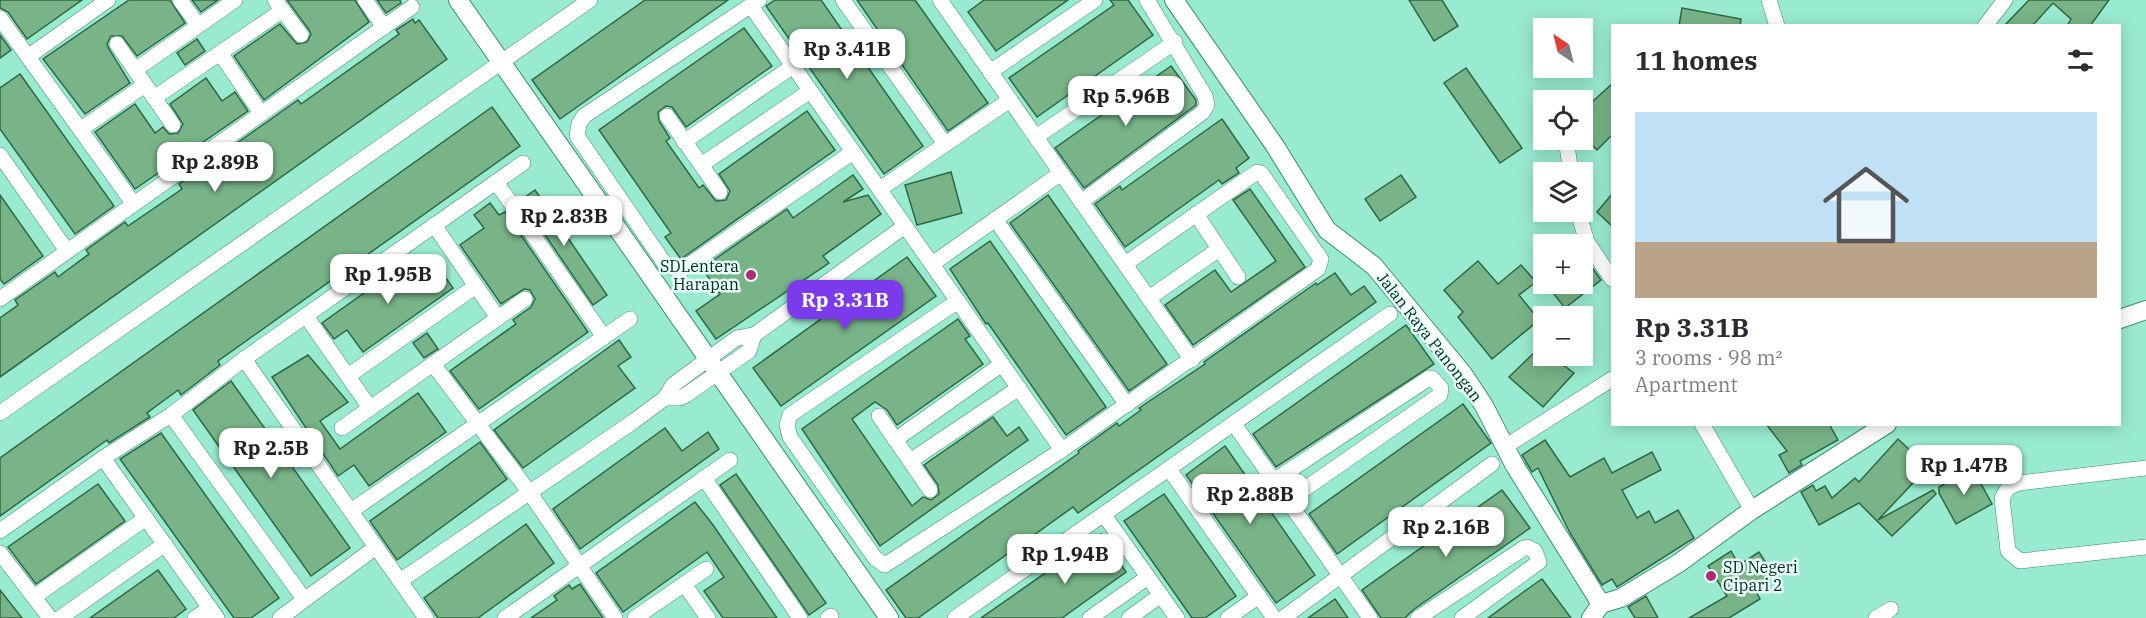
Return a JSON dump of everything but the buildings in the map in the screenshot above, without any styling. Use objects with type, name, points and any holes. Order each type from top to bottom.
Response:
[{"type":"street","points":[[29,56],[108,0]]},
{"type":"street","points":[[180,0],[198,25]]},
{"type":"street","points":[[135,70],[235,0]]},
{"type":"street","points":[[365,0],[384,27]]},
{"type":"street","points":[[458,0],[495,68],[705,371],[889,618]]},
{"type":"street","points":[[0,413],[590,0]]},
{"type":"street","points":[[843,0],[945,144]]},
{"type":"street","points":[[990,72],[1095,0]]},
{"type":"street","points":[[1082,202],[1203,112],[1207,105],[1205,96],[1175,42],[1147,0]]},
{"type":"street","name":"Jalan Raya Panongan","points":[[1174,0],[1275,146],[1327,230],[1374,266],[1456,365],[1483,404],[1596,611]]},
{"type":"street","points":[[1769,0],[1776,24]]},
{"type":"street","points":[[1987,24],[2005,0]]},
{"type":"street","points":[[946,2],[990,72],[1192,360]]},
{"type":"street","points":[[853,152],[681,270],[666,264],[577,136],[577,131],[584,116],[755,3],[810,90],[1062,450]]},
{"type":"street","points":[[154,98],[220,53],[279,5],[301,35]]},
{"type":"street","points":[[0,299],[412,8]]},
{"type":"street","points":[[1,21],[29,56],[133,203]]},
{"type":"street","points":[[1036,136],[1175,42]]},
{"type":"street","points":[[117,44],[173,125]]},
{"type":"street","points":[[220,53],[261,113]]},
{"type":"street","points":[[684,142],[794,66]]},
{"type":"street","points":[[81,129],[145,85]]},
{"type":"street","points":[[701,165],[810,90]]},
{"type":"street","points":[[880,189],[1010,100]]},
{"type":"street","points":[[667,116],[720,192]]},
{"type":"street","points":[[0,155],[67,251]]},
{"type":"street","points":[[0,531],[103,458],[171,415],[244,359],[523,163]]},
{"type":"street","points":[[958,301],[790,415],[787,425],[790,436],[875,558],[885,565],[1062,450],[1192,360],[1318,269],[1321,259],[1259,172],[1125,264]]},
{"type":"street","points":[[932,264],[1061,173]]},
{"type":"street","points":[[496,182],[604,337]]},
{"type":"street","points":[[1196,214],[1238,277]]},
{"type":"street","points":[[995,219],[1127,405]]},
{"type":"street","points":[[1581,222],[1587,242],[1611,278]]},
{"type":"street","points":[[434,225],[498,318]]},
{"type":"street","points":[[400,581],[530,494],[664,398],[678,381],[749,351],[754,335],[905,226]]},
{"type":"street","points":[[1149,298],[1219,249]]},
{"type":"street","points":[[348,376],[476,286]]},
{"type":"street","points":[[342,428],[525,299]]},
{"type":"street","points":[[2121,319],[2146,310]]},
{"type":"street","points":[[955,618],[1390,314]]},
{"type":"street","points":[[306,316],[370,408]]},
{"type":"street","points":[[351,511],[630,319]]},
{"type":"street","points":[[244,359],[426,618]]},
{"type":"street","points":[[433,364],[530,494],[615,618]]},
{"type":"street","points":[[895,440],[1002,364]]},
{"type":"street","points":[[664,398],[680,398],[686,395],[705,371]]},
{"type":"street","points":[[1272,482],[1429,378],[1432,378],[1441,388],[1440,395],[1286,502]]},
{"type":"street","points":[[1506,446],[1611,380]]},
{"type":"street","points":[[910,461],[1019,388]]},
{"type":"street","points":[[171,415],[304,599]]},
{"type":"street","points":[[879,416],[930,490]]},
{"type":"street","points":[[1234,424],[1286,502],[1370,618]]},
{"type":"street","points":[[1703,426],[1752,510]]},
{"type":"street","points":[[1596,611],[1678,563],[1752,510],[1884,426]]},
{"type":"street","points":[[103,458],[213,613],[195,618]]},
{"type":"street","points":[[505,618],[730,460]]},
{"type":"street","points":[[1283,618],[1492,464]]},
{"type":"street","points":[[2146,468],[2019,483],[2008,488],[2002,498],[2008,551],[2014,559],[2020,561],[2146,547]]},
{"type":"street","points":[[1169,469],[1274,618]]},
{"type":"street","points":[[704,478],[800,618]]},
{"type":"street","points":[[1104,515],[1177,618]]},
{"type":"street","points":[[34,597],[146,518]]},
{"type":"street","points":[[60,618],[165,544]]},
{"type":"street","points":[[1418,618],[1527,546],[1534,551],[1539,562],[1462,618]]},
{"type":"street","points":[[280,618],[376,547]]},
{"type":"street","points":[[0,553],[50,618]]},
{"type":"street","points":[[635,618],[706,569]]},
{"type":"street","points":[[1090,618],[1148,577]]},
{"type":"street","points":[[684,584],[702,616]]},
{"type":"street","points":[[1129,618],[1161,595]]},
{"type":"street","points":[[1228,618],[1259,596]]},
{"type":"street","points":[[1876,618],[1891,609]]},
{"type":"place","name":"SDLentera Harapan","points":[[751,275]]},
{"type":"place","name":"SD Negeri Cipari 2","points":[[1711,576]]}]
